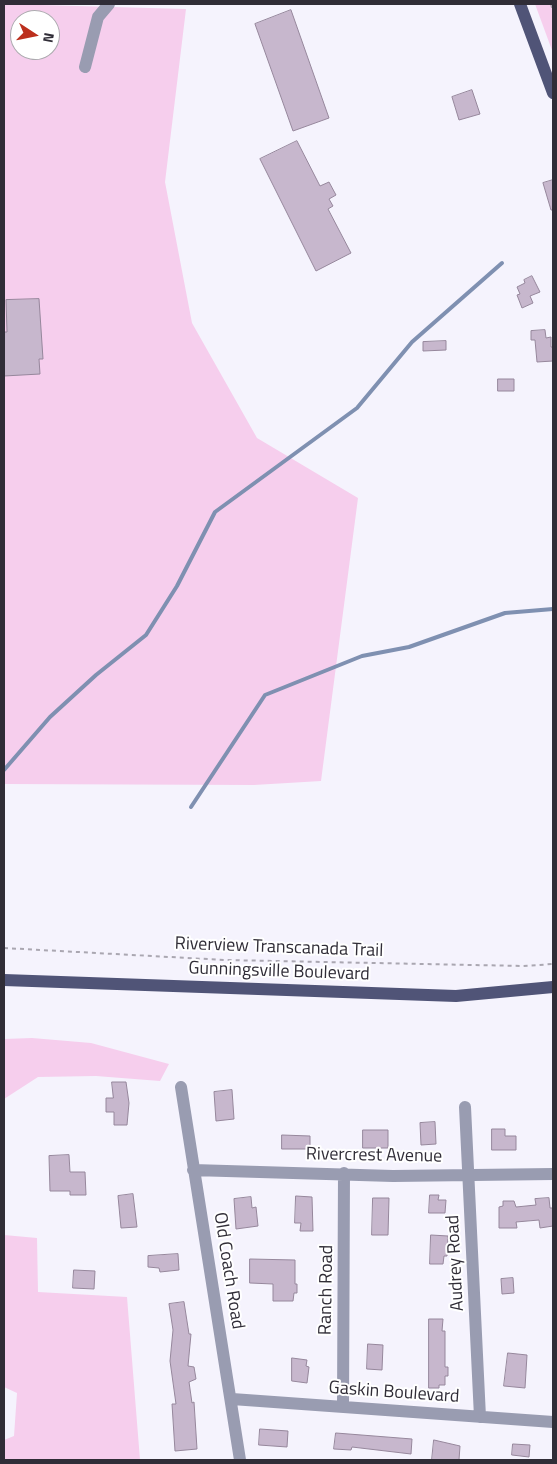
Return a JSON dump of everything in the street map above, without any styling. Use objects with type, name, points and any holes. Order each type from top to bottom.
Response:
[{"type":"main road","points":[[520,4],[553,93]]},
{"type":"main road","name":"Gunningsville Boulevard","points":[[4,980],[456,996],[553,986]]},
{"type":"street","points":[[85,67],[98,17],[109,4]]},
{"type":"street","name":"Old Coach Road","points":[[181,1087],[193,1170],[232,1399],[240,1460]]},
{"type":"street","name":"Audrey Road","points":[[465,1107],[480,1417]]},
{"type":"street","name":"Rivercrest Avenue","points":[[193,1170],[344,1173],[393,1176],[553,1174]]},
{"type":"street","name":"Ranch Road","points":[[343,1407],[344,1173]]},
{"type":"street","name":"Gaskin Boulevard","points":[[232,1399],[553,1422]]},
{"type":"path","points":[[551,4],[553,11]]},
{"type":"path","name":"Riverview Transcanada Trail","points":[[4,948],[225,960],[523,966],[553,964]]},
{"type":"shaded area","points":[[4,4],[186,9],[165,182],[192,323],[257,438],[358,498],[321,781],[254,785],[4,784]]},
{"type":"shaded area","points":[[535,4],[553,4],[553,53]]},
{"type":"shaded area","points":[[32,1038],[91,1043],[169,1064],[160,1081],[96,1076],[38,1077],[4,1099],[4,1039]]},
{"type":"shaded area","points":[[4,1235],[37,1238],[38,1292],[127,1297],[140,1460],[4,1460],[4,1440],[14,1436],[17,1393],[4,1387]]},
{"type":"building","points":[[291,10],[329,118],[293,131],[255,24]]},
{"type":"building","points":[[472,90],[480,114],[459,120],[452,97]]},
{"type":"building","points":[[297,141],[320,186],[329,182],[336,195],[329,199],[333,206],[328,209],[351,253],[316,271],[260,159]]},
{"type":"building","points":[[553,180],[553,210],[551,210],[543,183]]},
{"type":"building","points":[[532,276],[540,292],[530,296],[533,303],[522,308],[517,295],[520,294],[517,287],[525,283],[524,280]]},
{"type":"building","points":[[39,299],[43,359],[39,359],[40,374],[4,376],[4,332],[7,332],[6,300]]},
{"type":"building","points":[[545,330],[546,338],[551,337],[553,361],[537,362],[535,340],[531,340],[531,331]]},
{"type":"building","points":[[446,341],[446,350],[423,351],[423,342]]},
{"type":"building","points":[[498,379],[514,379],[514,391],[498,391]]},
{"type":"building","points":[[112,1082],[126,1082],[129,1103],[127,1125],[114,1125],[114,1112],[106,1112],[106,1098],[113,1098]]},
{"type":"building","points":[[232,1090],[234,1119],[216,1121],[214,1092]]},
{"type":"building","points":[[435,1122],[436,1144],[421,1145],[420,1123]]},
{"type":"building","points":[[492,1129],[505,1129],[505,1136],[516,1136],[516,1150],[492,1150]]},
{"type":"building","points":[[363,1130],[388,1130],[388,1148],[363,1148]]},
{"type":"building","points":[[282,1135],[310,1136],[310,1149],[282,1149]]},
{"type":"building","points":[[69,1155],[70,1172],[85,1172],[86,1195],[70,1195],[70,1191],[50,1191],[49,1156]]},
{"type":"building","points":[[133,1194],[137,1227],[121,1228],[118,1196]]},
{"type":"building","points":[[430,1195],[439,1195],[438,1200],[446,1200],[445,1213],[429,1213]]},
{"type":"building","points":[[296,1196],[312,1197],[313,1231],[300,1231],[301,1223],[295,1223]]},
{"type":"building","points":[[251,1197],[252,1208],[256,1207],[258,1226],[236,1229],[234,1199]]},
{"type":"building","points":[[373,1198],[389,1198],[388,1235],[372,1235]]},
{"type":"building","points":[[549,1198],[550,1208],[553,1208],[553,1226],[540,1228],[539,1220],[516,1222],[517,1228],[499,1228],[499,1207],[503,1206],[503,1201],[514,1201],[516,1207],[536,1205],[535,1199]]},
{"type":"building","points":[[431,1235],[448,1236],[447,1256],[444,1256],[443,1264],[430,1264]]},
{"type":"building","points":[[178,1254],[179,1270],[160,1272],[159,1268],[148,1267],[148,1256]]},
{"type":"building","points":[[250,1259],[295,1260],[297,1293],[294,1293],[293,1301],[273,1301],[273,1284],[250,1283]]},
{"type":"building","points":[[74,1270],[95,1271],[94,1289],[73,1288]]},
{"type":"building","points":[[513,1278],[514,1293],[502,1294],[501,1279]]},
{"type":"building","points":[[184,1302],[189,1334],[191,1334],[188,1366],[194,1367],[196,1379],[189,1382],[192,1403],[194,1402],[197,1449],[175,1451],[172,1404],[176,1404],[170,1361],[173,1330],[169,1304]]},
{"type":"building","points":[[429,1319],[443,1319],[442,1331],[445,1331],[445,1367],[448,1367],[448,1376],[445,1376],[445,1385],[439,1385],[439,1388],[429,1388]]},
{"type":"building","points":[[368,1344],[383,1345],[382,1370],[367,1369]]},
{"type":"building","points":[[508,1353],[527,1355],[525,1388],[504,1386]]},
{"type":"building","points":[[292,1358],[307,1360],[306,1366],[309,1367],[307,1383],[292,1381]]},
{"type":"building","points":[[260,1429],[288,1431],[287,1447],[259,1445]]},
{"type":"building","points":[[336,1433],[412,1439],[411,1454],[352,1447],[351,1450],[334,1449]]},
{"type":"building","points":[[434,1440],[460,1446],[459,1460],[432,1460]]},
{"type":"building","points":[[513,1444],[530,1445],[529,1457],[512,1455]]},
{"type":"waterway","points":[[4,770],[50,717],[96,675],[146,635],[177,586],[215,512],[357,408],[412,342],[502,263]]},
{"type":"waterway","points":[[191,807],[265,695],[362,656],[409,647],[505,613],[553,609]]}]
